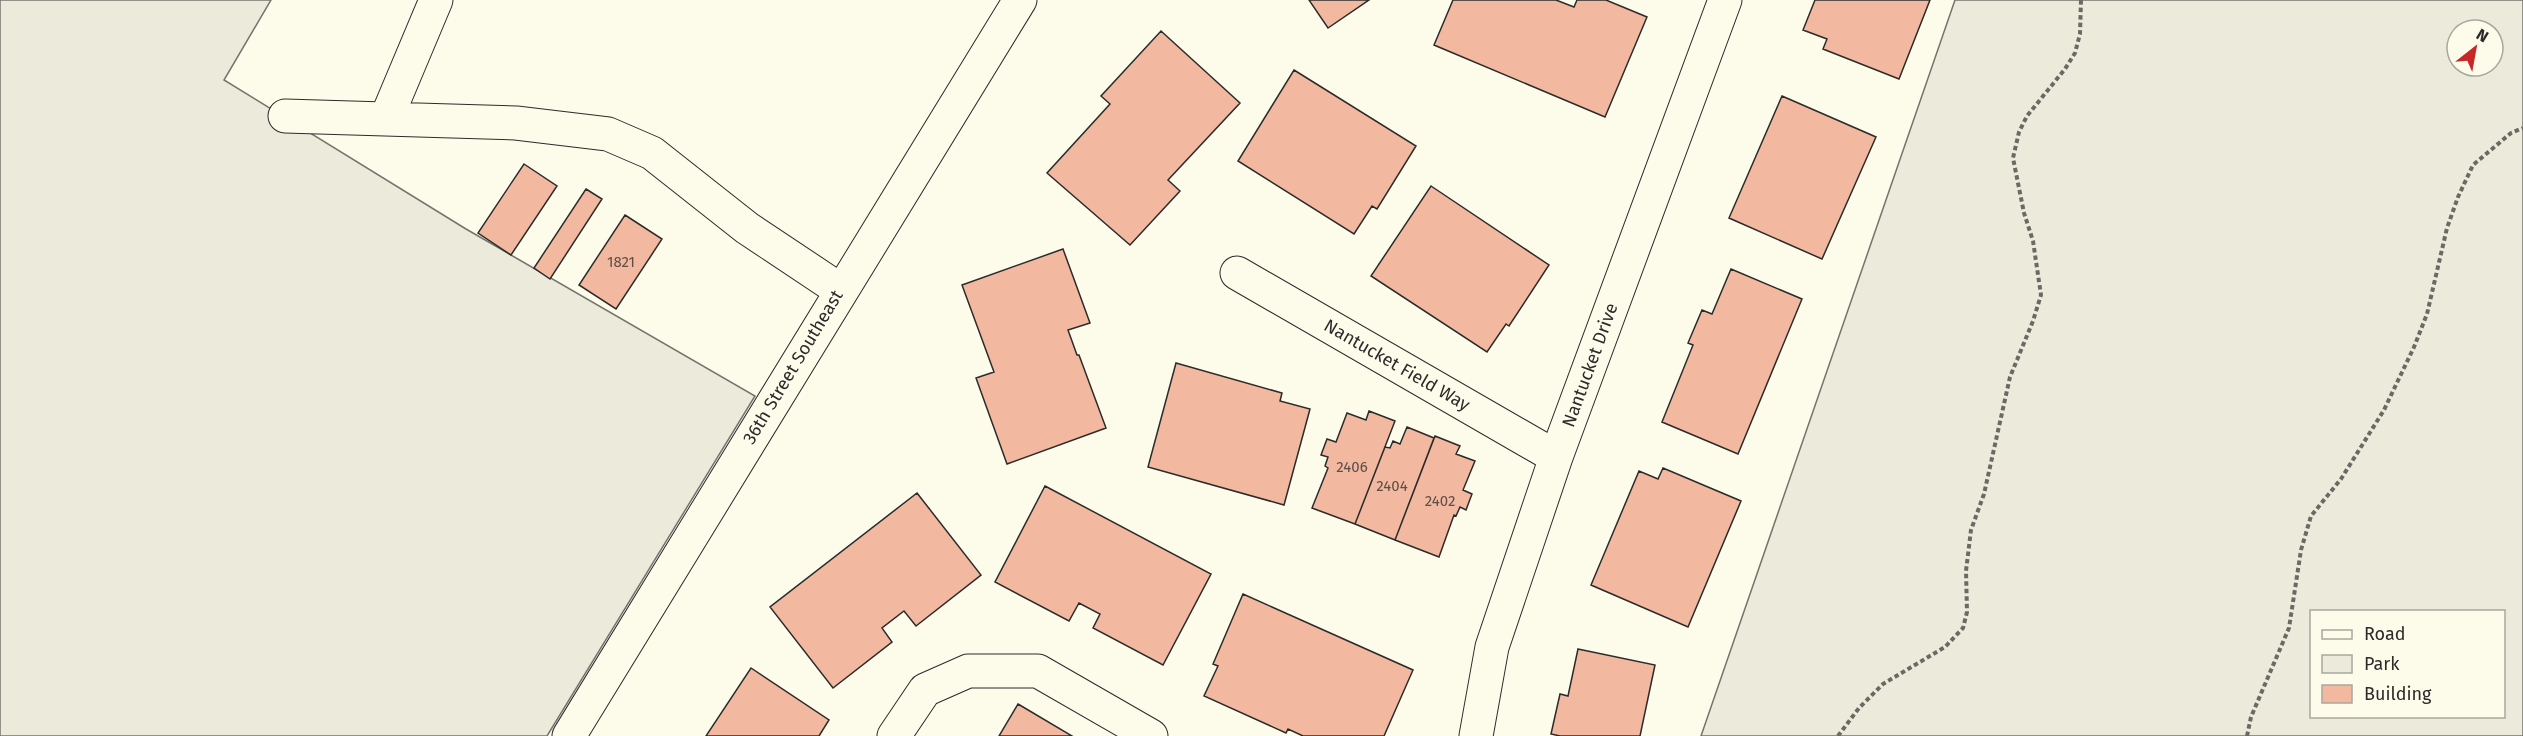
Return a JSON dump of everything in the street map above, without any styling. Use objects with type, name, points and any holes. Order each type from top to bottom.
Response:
[{"type":"street","points":[[386,119],[436,0]]},
{"type":"street","name":"36th Street Southeast","points":[[569,736],[840,290],[1020,0]]},
{"type":"street","name":"Nantucket Drive","points":[[1476,736],[1492,647],[1556,457],[1725,0]]},
{"type":"street","points":[[285,116],[516,123],[608,134],[652,153],[747,228],[840,290]]},
{"type":"street","name":"Nantucket Field Way","points":[[1237,273],[1556,457]]},
{"type":"street","points":[[894,736],[925,690],[968,671],[1038,670],[1151,736]]},
{"type":"path","points":[[1838,736],[1858,708],[1878,689],[1945,647],[1963,628],[1967,612],[1966,571],[1971,530],[1984,494],[2010,377],[2041,295],[2033,241],[2024,213],[2013,158],[2019,132],[2027,116],[2075,53],[2080,34],[2081,0]]},
{"type":"path","points":[[2247,736],[2251,717],[2289,628],[2301,550],[2311,516],[2342,479],[2384,410],[2414,347],[2430,303],[2447,228],[2473,165],[2511,133],[2523,128]]},
{"type":"green space","points":[[0,0],[271,0],[224,80],[466,229],[755,396],[547,736],[0,736]]},
{"type":"green space","points":[[1955,0],[2523,0],[2523,736],[1701,736]]},
{"type":"building","points":[[1309,0],[1369,0],[1328,28]]},
{"type":"building","points":[[1453,0],[1556,0],[1574,7],[1577,0],[1606,0],[1647,17],[1605,117],[1434,45]]},
{"type":"building","points":[[1815,0],[1930,0],[1899,79],[1823,49],[1827,39],[1803,30]]},
{"type":"building","points":[[1161,31],[1240,103],[1168,180],[1180,191],[1130,245],[1047,173],[1110,104],[1101,96]]},
{"type":"building","points":[[1294,70],[1416,146],[1377,209],[1372,206],[1354,234],[1238,161]]},
{"type":"building","points":[[1782,96],[1876,137],[1822,259],[1729,218]]},
{"type":"building","points":[[524,164],[557,186],[511,255],[478,233]]},
{"type":"building","points":[[1431,186],[1549,265],[1509,326],[1506,324],[1487,352],[1371,276]]},
{"type":"building","points":[[586,189],[602,199],[550,279],[534,268]]},
{"type":"building","points":[[625,215],[662,239],[616,309],[579,285]]},
{"type":"building","points":[[1063,249],[1090,323],[1068,330],[1106,428],[1007,464],[976,378],[994,372],[962,285]]},
{"type":"building","points":[[1731,269],[1802,299],[1738,454],[1662,422],[1693,345],[1688,343],[1702,310],[1712,314]]},
{"type":"building","points":[[1176,363],[1282,393],[1280,401],[1310,409],[1284,505],[1148,467]]},
{"type":"building","points":[[1369,411],[1395,421],[1355,524],[1312,508],[1328,468],[1325,466],[1328,457],[1321,455],[1327,439],[1336,442],[1347,413],[1366,420]]},
{"type":"building","points":[[1407,427],[1434,438],[1395,540],[1355,524],[1385,447],[1390,448],[1393,441],[1400,444]]},
{"type":"building","points":[[1435,436],[1460,446],[1456,454],[1475,461],[1463,490],[1472,494],[1466,510],[1460,507],[1456,516],[1454,515],[1439,557],[1395,540]]},
{"type":"building","points":[[1663,468],[1741,501],[1688,627],[1591,585],[1639,471],[1658,479]]},
{"type":"building","points":[[1045,486],[1211,574],[1163,665],[1093,628],[1100,614],[1079,603],[1069,621],[995,582]]},
{"type":"building","points":[[917,493],[981,575],[916,626],[904,611],[882,628],[892,642],[833,688],[770,607]]},
{"type":"building","points":[[1243,594],[1413,670],[1384,736],[1303,736],[1288,729],[1286,733],[1204,696],[1218,666],[1213,664]]},
{"type":"building","points":[[1578,649],[1655,665],[1640,736],[1551,734],[1560,694],[1568,696]]},
{"type":"building","points":[[751,668],[829,720],[819,736],[706,736]]},
{"type":"building","points":[[1018,704],[1072,736],[999,736]]}]
